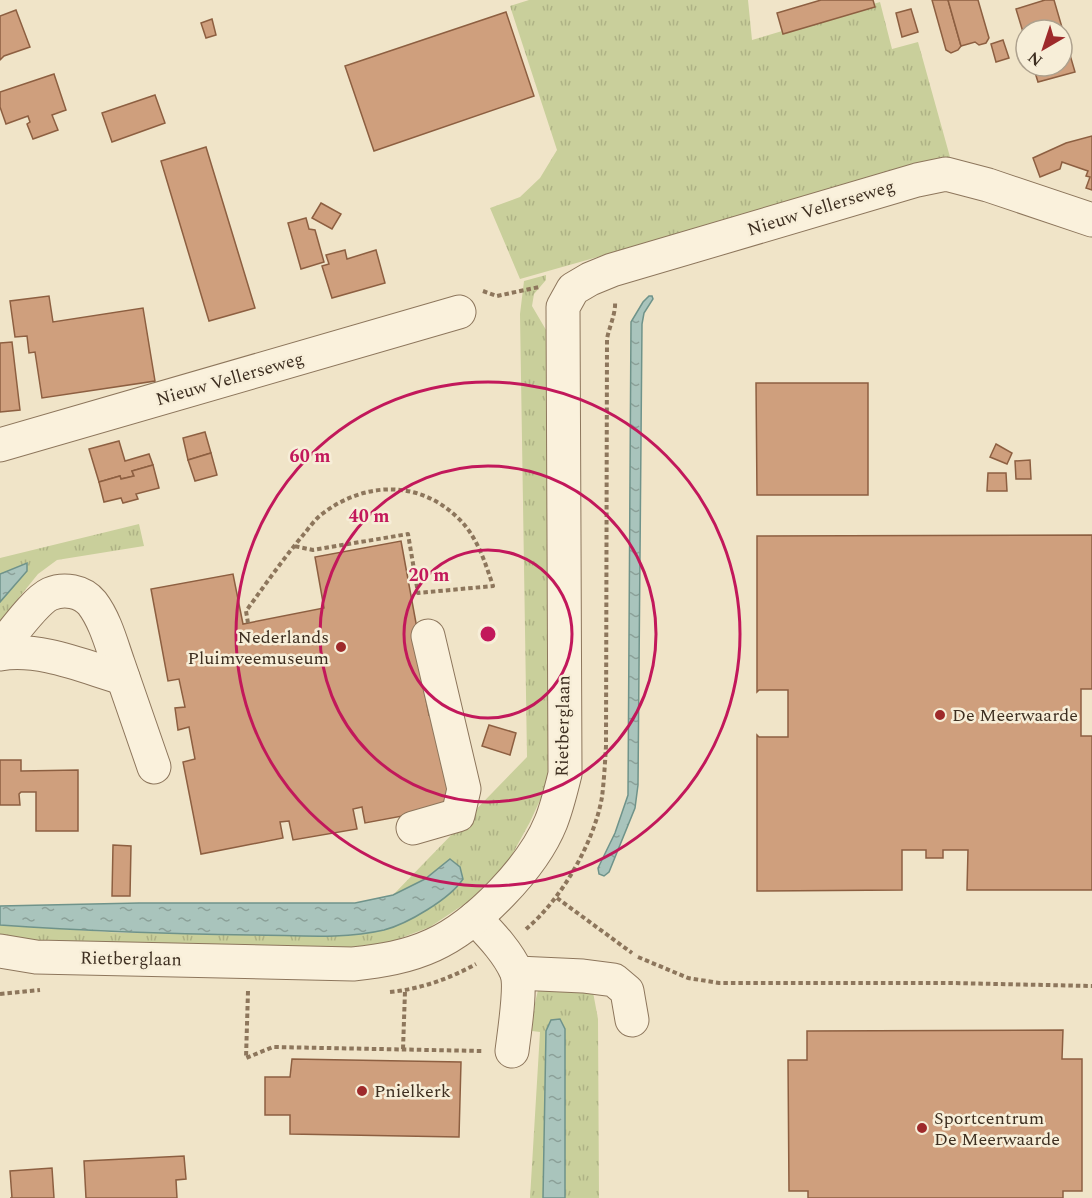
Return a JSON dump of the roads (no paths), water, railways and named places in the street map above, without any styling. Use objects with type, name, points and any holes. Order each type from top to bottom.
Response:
[{"type":"street","name":"Nieuw Vellerseweg","points":[[568,298],[590,279],[612,270],[917,180],[946,174],[988,185],[1092,220]]},
{"type":"street","name":"Rietberglaan","points":[[0,961],[36,957],[353,964],[391,960],[434,945],[475,918],[522,871],[551,823],[565,774],[568,298]]},
{"type":"street","name":"Nieuw Vellerseweg","points":[[0,445],[470,301]]},
{"type":"street","points":[[0,648],[40,601],[49,594],[71,591],[82,595],[91,602],[97,612],[154,767]]},
{"type":"street","points":[[413,828],[458,815],[464,789],[428,636]]},
{"type":"street","points":[[0,654],[14,652],[51,657],[123,678]]},
{"type":"street","points":[[475,918],[502,949],[517,973],[512,1051]]},
{"type":"street","name":"Rietberglaan","points":[[0,951],[36,957]]},
{"type":"street","points":[[517,973],[614,980],[627,992],[632,1020]]},
{"type":"water","points":[[649,296],[653,299],[644,313],[642,324],[638,785],[635,808],[609,872],[604,876],[599,874],[598,868],[615,833],[628,795],[631,322]]},
{"type":"water","points":[[27,563],[27,571],[0,602],[0,574]]},
{"type":"water","points":[[450,859],[460,867],[463,879],[457,887],[427,910],[404,922],[384,930],[368,933],[318,936],[188,934],[0,925],[0,906],[139,903],[355,903],[393,895],[425,879]]},
{"type":"water","points":[[560,1019],[565,1029],[565,1198],[543,1198],[546,1031],[551,1020]]},
{"type":"place","name":"Nederlands Pluimveemuseum","points":[[341,647]]},
{"type":"place","name":"De Meerwaarde","points":[[940,715]]},
{"type":"place","name":"Pnielkerk","points":[[362,1091]]},
{"type":"place","name":"Sportcentrum De Meerwaarde","points":[[922,1128]]}]
